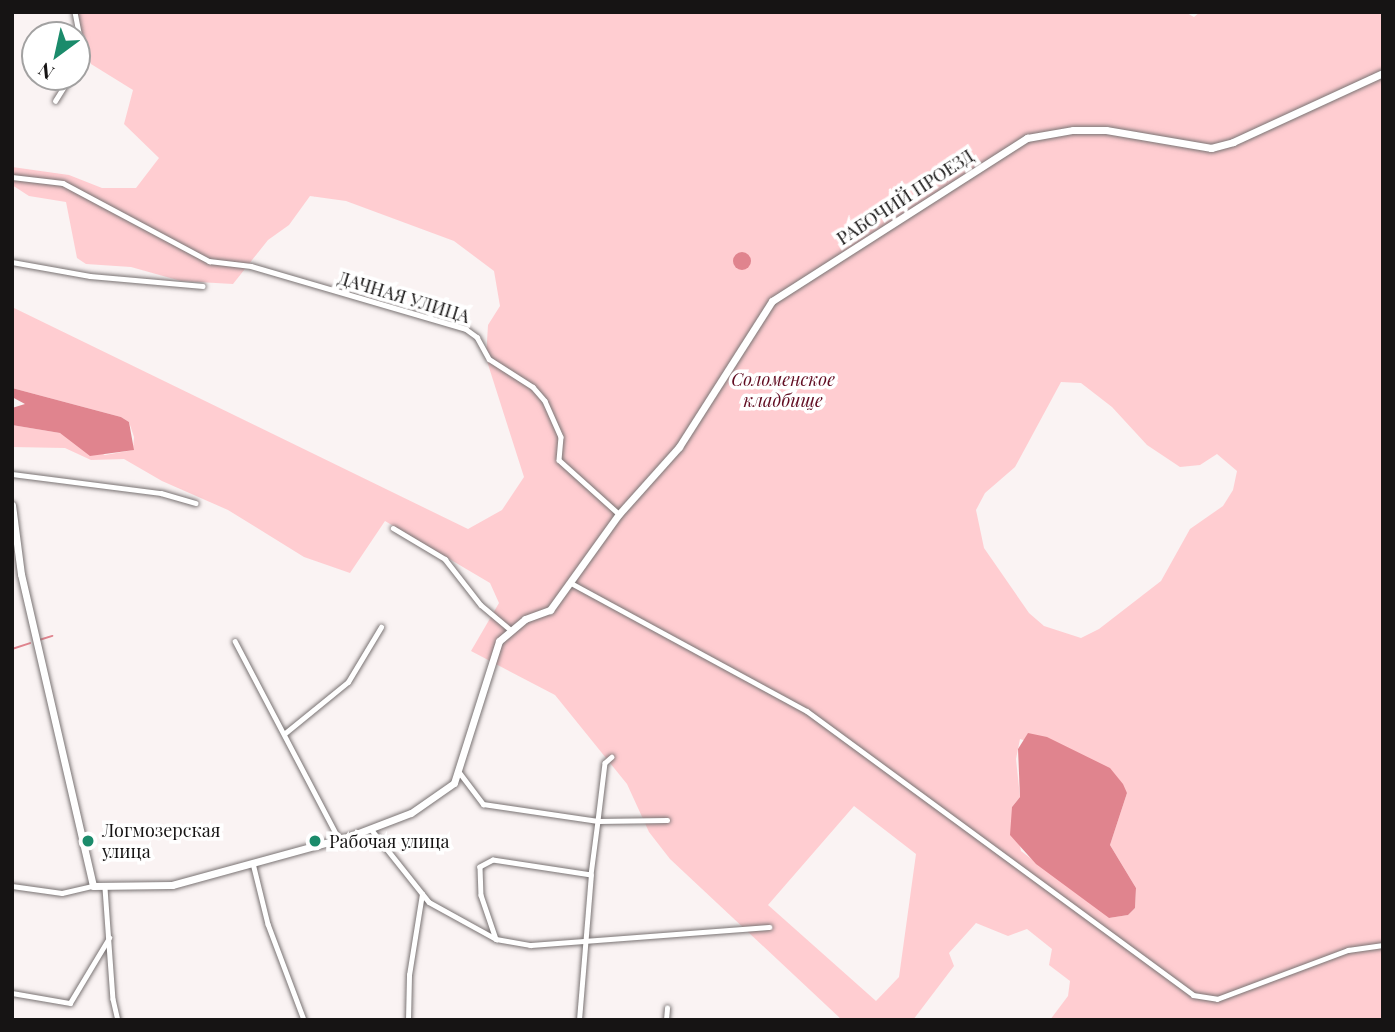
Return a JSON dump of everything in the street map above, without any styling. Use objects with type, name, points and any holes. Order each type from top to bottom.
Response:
[{"type":"street","name":"РАБОЧИЙ ПРОЕЗД","points":[[510,629],[550,610],[572,583],[618,514],[678,447],[772,301],[1027,138],[1073,130],[1106,131],[1211,148],[1233,142],[1383,73]]},
{"type":"street","points":[[55,101],[61,91]]},
{"type":"street","name":"ДАЧНАЯ УЛИЦА","points":[[12,177],[63,183],[209,261],[251,266],[472,332],[489,359],[533,387],[545,401],[561,437],[559,460],[618,514]]},
{"type":"street","points":[[12,262],[90,275],[203,286]]},
{"type":"street","points":[[12,474],[160,493],[196,503]]},
{"type":"street","points":[[12,505],[21,574],[93,886]]},
{"type":"street","points":[[12,886],[62,893],[93,886],[172,886],[340,840],[372,829],[433,800],[460,773],[490,662],[510,629],[481,605],[445,559],[393,528]]},
{"type":"street","points":[[572,583],[807,711],[1193,995],[1217,999],[1348,950],[1383,945]]},
{"type":"street","points":[[284,734],[348,682],[381,627]]},
{"type":"street","points":[[235,641],[340,840]]},
{"type":"street","points":[[579,1020],[591,875],[605,763],[612,757]]},
{"type":"street","points":[[460,773],[483,804],[598,821],[667,820]]},
{"type":"street","points":[[372,829],[422,893],[444,914],[496,939],[530,945],[586,938],[769,927]]},
{"type":"street","points":[[496,939],[481,895],[480,867],[493,860],[591,875]]},
{"type":"street","points":[[253,863],[268,924],[304,1020]]},
{"type":"street","points":[[104,888],[118,1020]]},
{"type":"street","points":[[408,1020],[409,975],[422,893]]},
{"type":"street","points":[[12,993],[70,1003],[109,938]]},
{"type":"street","points":[[666,1020],[667,1008]]},
{"type":"green space","name":"Соломенское кладбище","points":[[74,12],[1185,12],[1194,17],[1200,12],[1383,12],[1383,1020],[1050,1020],[1068,996],[1070,981],[1049,965],[1052,949],[1027,929],[1008,936],[976,923],[949,953],[954,966],[913,1020],[842,1020],[670,859],[649,832],[627,784],[555,695],[471,651],[499,603],[490,583],[385,521],[350,573],[304,557],[228,510],[162,481],[124,459],[91,460],[65,448],[12,447],[12,425],[60,433],[105,455],[133,450],[134,437],[129,422],[121,417],[12,388],[12,307],[468,529],[502,510],[524,477],[486,358],[488,325],[500,306],[494,271],[454,241],[346,201],[310,196],[289,225],[268,240],[233,284],[181,281],[131,267],[86,264],[77,258],[66,202],[29,196],[12,185],[12,167],[69,175],[102,188],[136,188],[159,158],[124,124],[133,90],[91,64],[91,21],[77,21]],"holes":[[[1061,382],[1081,383],[1112,407],[1147,445],[1180,467],[1200,465],[1217,454],[1237,471],[1233,490],[1223,506],[1190,529],[1161,581],[1099,629],[1081,638],[1044,626],[1029,613],[984,548],[976,510],[985,493],[1015,467]],[[1020,739],[1101,764],[1127,793],[1110,845],[1136,888],[1135,908],[1128,915],[1109,918],[1021,851],[1012,807],[1020,797],[1016,759]],[[854,806],[916,854],[899,977],[876,1001],[768,905]]]},
{"type":"shaded area","points":[[742,252],[748,255],[751,261],[748,267],[742,270],[736,267],[733,261],[736,255]]},
{"type":"shaded area","points":[[12,388],[121,417],[129,422],[134,450],[90,456],[60,433],[12,425],[12,408],[25,404],[12,397]]},
{"type":"shaded area","points":[[1028,733],[1047,737],[1110,768],[1123,784],[1127,793],[1110,845],[1136,888],[1135,908],[1128,915],[1109,918],[1036,864],[1010,835],[1012,807],[1020,797],[1018,749]]},
{"type":"waterway","points":[[39,640],[52,636]]},
{"type":"waterway","points":[[12,649],[30,643]]},
{"type":"place","name":"Логмозерская улица","points":[[88,841]]},
{"type":"place","name":"Рабочая улица","points":[[315,841]]}]
